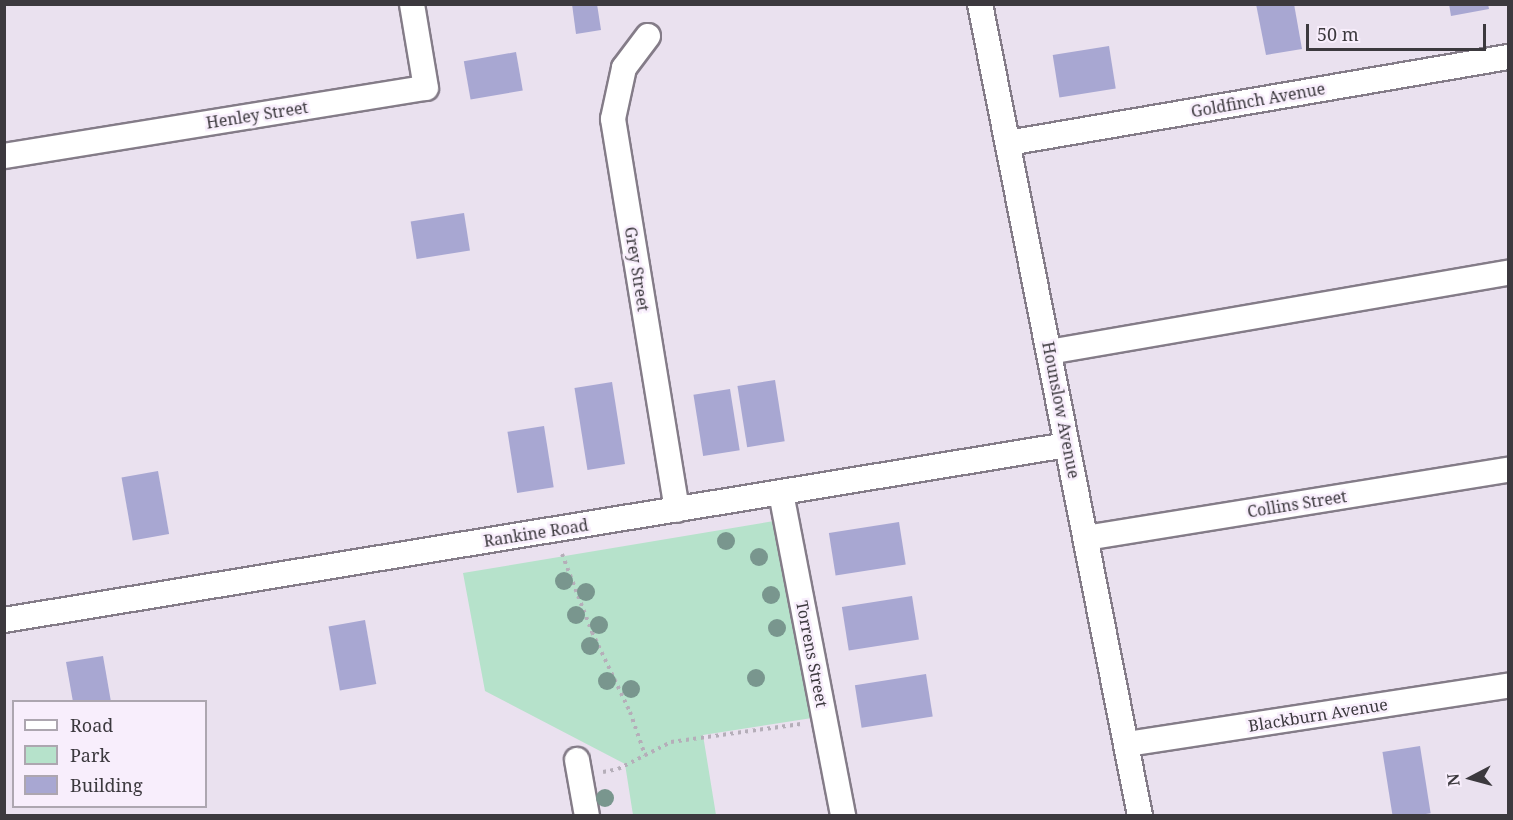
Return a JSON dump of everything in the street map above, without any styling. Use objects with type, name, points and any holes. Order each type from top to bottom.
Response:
[{"type":"street","name":"Henley Street","points":[[4,156],[426,88],[412,4]]},
{"type":"street","name":"Hounslow Avenue","points":[[980,4],[1140,816]]},
{"type":"street","name":"Grey Street","points":[[648,36],[624,68],[613,119],[677,510]]},
{"type":"street","name":"Goldfinch Avenue","points":[[1008,143],[1509,57]]},
{"type":"street","points":[[1049,352],[1509,273]]},
{"type":"street","name":"Rankine Road","points":[[4,620],[1067,445]]},
{"type":"street","name":"Collins Street","points":[[1086,537],[1509,470]]},
{"type":"street","name":"Torrens Street","points":[[781,493],[843,816]]},
{"type":"street","name":"Blackburn Avenue","points":[[1127,744],[1509,686]]},
{"type":"street","points":[[585,767],[587,816]]},
{"type":"path","points":[[562,554],[592,632],[630,712],[645,755]]},
{"type":"path","points":[[585,767],[618,769],[671,742],[825,720]]},
{"type":"green space","points":[[774,521],[812,718],[703,735],[716,815],[633,815],[625,764],[485,691],[463,573]]},
{"type":"building","points":[[572,4],[597,4],[601,30],[576,34]]},
{"type":"building","points":[[1256,4],[1294,4],[1302,49],[1266,55]]},
{"type":"building","points":[[1449,4],[1488,4],[1489,9],[1451,16]]},
{"type":"building","points":[[1109,46],[1116,88],[1059,97],[1053,55]]},
{"type":"building","points":[[516,52],[523,90],[471,100],[464,61]]},
{"type":"building","points":[[464,213],[470,251],[417,259],[411,221]]},
{"type":"building","points":[[775,380],[785,441],[747,447],[737,386]]},
{"type":"building","points":[[612,382],[625,464],[587,470],[574,388]]},
{"type":"building","points":[[730,389],[740,450],[703,456],[693,395]]},
{"type":"building","points":[[544,426],[554,487],[517,493],[507,432]]},
{"type":"building","points":[[158,471],[169,534],[133,540],[122,477]]},
{"type":"building","points":[[899,522],[906,564],[836,576],[829,533]]},
{"type":"building","points":[[912,596],[919,639],[849,651],[842,607]]},
{"type":"building","points":[[365,620],[376,684],[340,690],[329,626]]},
{"type":"building","points":[[103,656],[111,700],[73,700],[66,662]]},
{"type":"building","points":[[926,674],[933,716],[862,728],[855,685]]},
{"type":"building","points":[[1420,746],[1431,813],[1393,816],[1382,752]]}]
